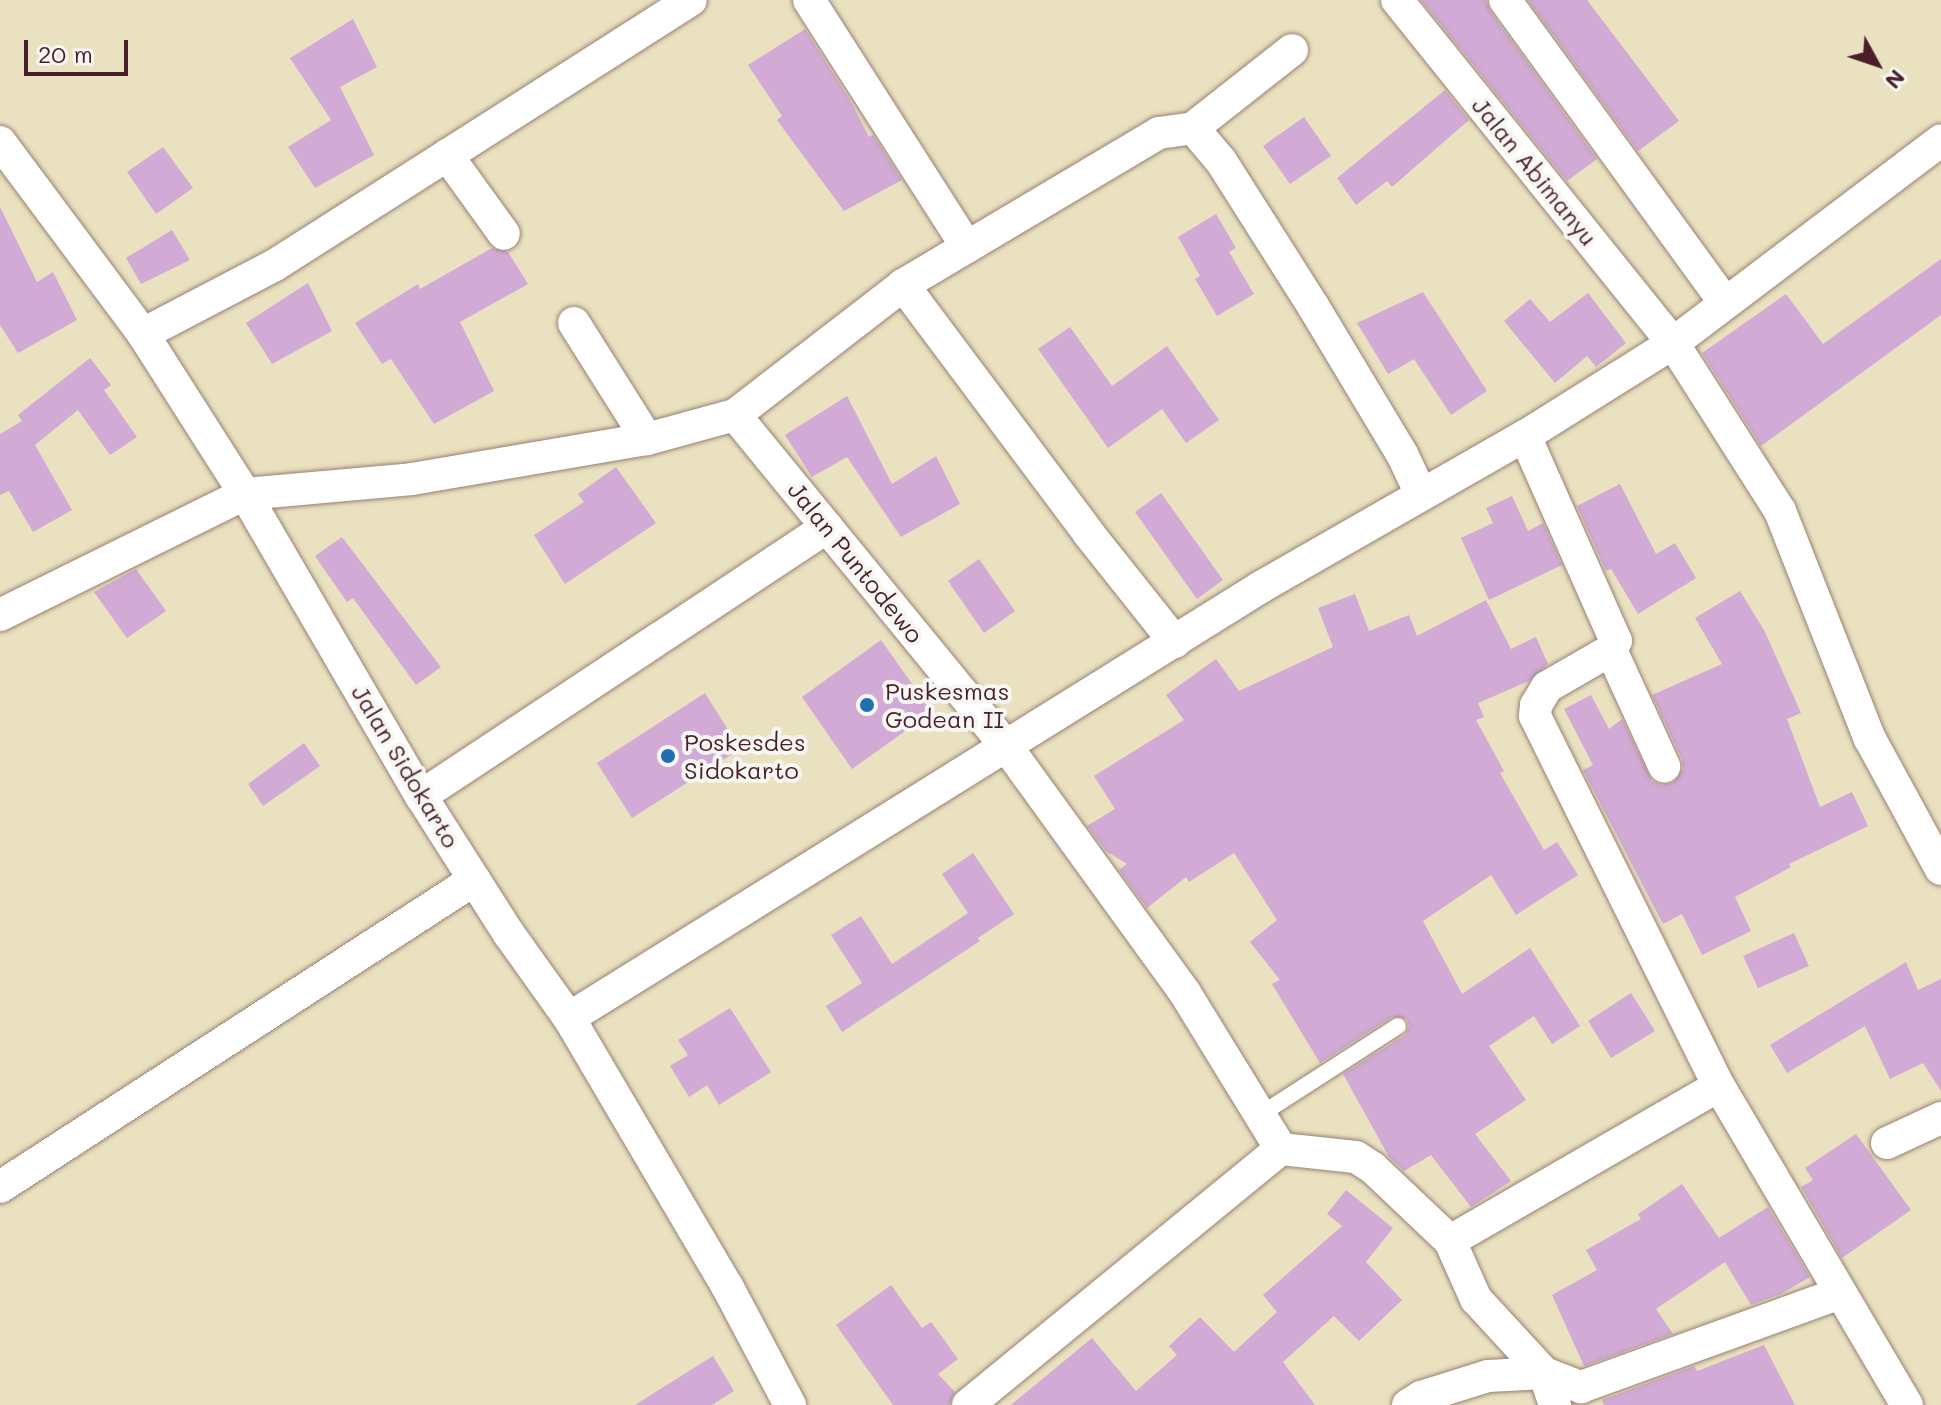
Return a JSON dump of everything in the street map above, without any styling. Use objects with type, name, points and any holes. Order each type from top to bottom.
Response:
[{"type":"street","points":[[143,334],[275,265],[691,0]]},
{"type":"street","points":[[809,0],[967,247]]},
{"type":"street","name":"Jalan Abimanyu","points":[[1397,0],[1673,343],[1780,511],[1870,739],[1941,869]]},
{"type":"street","points":[[1505,0],[1725,303]]},
{"type":"street","points":[[0,615],[245,494],[412,479],[647,439],[735,415],[903,285],[1159,133],[1193,128],[1292,50]]},
{"type":"street","points":[[1193,128],[1221,161],[1313,306],[1402,454],[1421,494]]},
{"type":"street","points":[[569,1018],[1175,642],[1421,494],[1525,436],[1673,343],[1941,140]]},
{"type":"street","name":"Jalan Sidokarto","points":[[0,142],[143,334],[245,494],[421,796],[474,880],[569,1018],[727,1286],[790,1405]]},
{"type":"street","points":[[447,155],[504,234]]},
{"type":"street","points":[[903,285],[1089,534],[1175,642]]},
{"type":"street","points":[[574,323],[647,439]]},
{"type":"street","name":"Jalan Puntodewo","points":[[735,415],[1007,747],[1185,993],[1281,1149]]},
{"type":"street","points":[[1525,436],[1616,641],[1611,650],[1547,687],[1536,705],[1535,716],[1719,1086],[1907,1405]]},
{"type":"street","points":[[421,796],[827,527]]},
{"type":"street","points":[[1611,650],[1664,766]]},
{"type":"street","points":[[0,1187],[474,880]]},
{"type":"street","points":[[1450,1241],[1719,1086]]},
{"type":"street","points":[[1887,1143],[1941,1118]]},
{"type":"street","points":[[968,1405],[1281,1149],[1356,1157],[1373,1168],[1450,1241],[1476,1299],[1544,1373],[1555,1405]]},
{"type":"street","points":[[1408,1405],[1433,1393],[1488,1376],[1544,1373],[1581,1387],[1841,1293]]},
{"type":"lane","points":[[1260,1115],[1398,1026]]},
{"type":"building","points":[[1421,0],[1486,0],[1490,11],[1597,159],[1567,181]]},
{"type":"building","points":[[1528,0],[1587,0],[1679,121],[1638,151]]},
{"type":"building","points":[[353,19],[377,67],[340,87],[374,155],[315,188],[288,147],[331,120],[290,58]]},
{"type":"building","points":[[805,29],[850,100],[869,137],[873,135],[902,180],[844,211],[777,120],[782,116],[748,65]]},
{"type":"building","points":[[1445,90],[1469,120],[1392,187],[1387,181],[1356,205],[1337,178]]},
{"type":"building","points":[[1304,117],[1331,156],[1290,184],[1263,146]]},
{"type":"building","points":[[163,147],[193,188],[156,214],[127,172]]},
{"type":"building","points":[[0,207],[37,282],[53,272],[77,320],[18,353],[0,325]]},
{"type":"building","points":[[1216,214],[1236,248],[1229,252],[1254,294],[1217,316],[1195,279],[1200,276],[1178,237]]},
{"type":"building","points":[[172,230],[190,260],[141,284],[126,258]]},
{"type":"building","points":[[492,248],[508,252],[528,284],[460,322],[494,391],[434,424],[391,359],[382,364],[355,323],[418,284],[420,289]]},
{"type":"building","points":[[1941,259],[1941,315],[1761,446],[1702,353],[1786,294],[1823,344]]},
{"type":"building","points":[[308,283],[332,331],[272,364],[246,323]]},
{"type":"building","points":[[1423,292],[1487,391],[1451,415],[1414,359],[1388,374],[1357,323]]},
{"type":"building","points":[[1588,293],[1626,343],[1596,367],[1587,356],[1555,383],[1504,321],[1530,299],[1550,322]]},
{"type":"building","points":[[1070,327],[1112,386],[1167,346],[1219,420],[1186,443],[1162,409],[1108,448],[1038,349]]},
{"type":"building","points":[[90,358],[111,385],[104,390],[137,437],[110,455],[78,410],[35,445],[72,510],[33,532],[9,491],[0,495],[0,434],[22,421],[18,415]]},
{"type":"building","points":[[847,396],[892,484],[936,456],[960,504],[901,537],[847,457],[812,477],[785,435]]},
{"type":"building","points":[[616,467],[656,523],[565,584],[534,535],[584,502],[578,494]]},
{"type":"building","points":[[1620,484],[1656,554],[1675,543],[1696,578],[1638,614],[1611,569],[1606,571],[1577,506]]},
{"type":"building","points":[[1161,493],[1223,580],[1197,599],[1135,512]]},
{"type":"building","points":[[1512,496],[1528,531],[1543,523],[1562,565],[1489,600],[1461,538],[1493,523],[1486,508]]},
{"type":"building","points":[[342,537],[441,667],[416,685],[353,598],[347,602],[315,556]]},
{"type":"building","points":[[979,559],[1015,611],[984,633],[948,581]]},
{"type":"building","points":[[136,569],[166,611],[127,638],[94,592]]},
{"type":"building","points":[[1740,591],[1765,632],[1801,713],[1787,719],[1820,807],[1852,792],[1868,826],[1789,864],[1791,867],[1735,897],[1751,931],[1702,955],[1682,914],[1663,924],[1583,770],[1593,765],[1564,709],[1591,695],[1609,729],[1622,719],[1652,781],[1661,785],[1673,783],[1683,769],[1682,759],[1652,695],[1722,664],[1695,618]]},
{"type":"building","points":[[1355,594],[1369,631],[1409,615],[1417,636],[1486,600],[1511,649],[1536,637],[1548,664],[1529,681],[1478,703],[1484,717],[1476,720],[1504,771],[1500,773],[1544,850],[1557,842],[1578,875],[1516,915],[1491,875],[1423,921],[1462,994],[1530,948],[1580,1026],[1552,1044],[1534,1016],[1489,1046],[1526,1100],[1475,1134],[1511,1181],[1471,1207],[1431,1155],[1404,1171],[1389,1157],[1343,1074],[1405,1035],[1409,1026],[1407,1019],[1392,1017],[1320,1063],[1272,984],[1280,980],[1250,942],[1277,920],[1234,853],[1189,882],[1186,877],[1147,908],[1119,870],[1127,864],[1106,851],[1087,826],[1115,809],[1094,776],[1184,720],[1166,695],[1216,659],[1239,691],[1333,647],[1318,608]]},
{"type":"building","name":"Puskesmas Godean II","points":[[881,640],[932,712],[852,769],[802,697]]},
{"type":"building","name":"Poskesdes Sidokarto","points":[[705,693],[740,749],[632,818],[597,763]]},
{"type":"building","points":[[304,743],[320,766],[263,806],[248,784]]},
{"type":"building","points":[[973,853],[1014,914],[978,938],[980,941],[842,1032],[826,1006],[862,983],[831,935],[861,916],[892,964],[968,913],[942,874]]},
{"type":"building","points":[[1794,933],[1809,966],[1758,988],[1743,956]]},
{"type":"building","points":[[1906,962],[1918,990],[1941,979],[1941,1091],[1923,1063],[1890,1079],[1865,1026],[1787,1073],[1770,1045]]},
{"type":"building","points":[[1631,993],[1655,1031],[1611,1058],[1588,1021]]},
{"type":"building","points":[[730,1008],[771,1072],[719,1105],[707,1085],[689,1097],[670,1066],[688,1055],[678,1040]]},
{"type":"building","points":[[1856,1134],[1911,1210],[1842,1258],[1801,1187],[1813,1180],[1805,1168]]},
{"type":"building","points":[[1682,1184],[1719,1238],[1768,1207],[1810,1277],[1781,1294],[1751,1305],[1725,1262],[1656,1309],[1673,1334],[1584,1366],[1552,1295],[1597,1270],[1586,1250],[1641,1219],[1638,1214]]},
{"type":"building","points":[[1346,1190],[1393,1228],[1366,1262],[1402,1300],[1359,1341],[1334,1316],[1283,1362],[1315,1405],[1011,1405],[1092,1338],[1136,1391],[1177,1355],[1169,1346],[1200,1317],[1234,1352],[1277,1312],[1263,1295],[1342,1226],[1327,1214]]},
{"type":"building","points":[[891,1285],[922,1328],[931,1322],[958,1359],[938,1374],[955,1392],[949,1405],[893,1405],[836,1325]]},
{"type":"building","points":[[1764,1345],[1795,1405],[1604,1405],[1602,1400],[1694,1366],[1697,1371]]},
{"type":"building","points":[[713,1356],[734,1391],[712,1405],[635,1405]]},
{"type":"place","name":"Puskesmas Godean II","points":[[867,705]]},
{"type":"place","name":"Poskesdes Sidokarto","points":[[668,756]]}]
